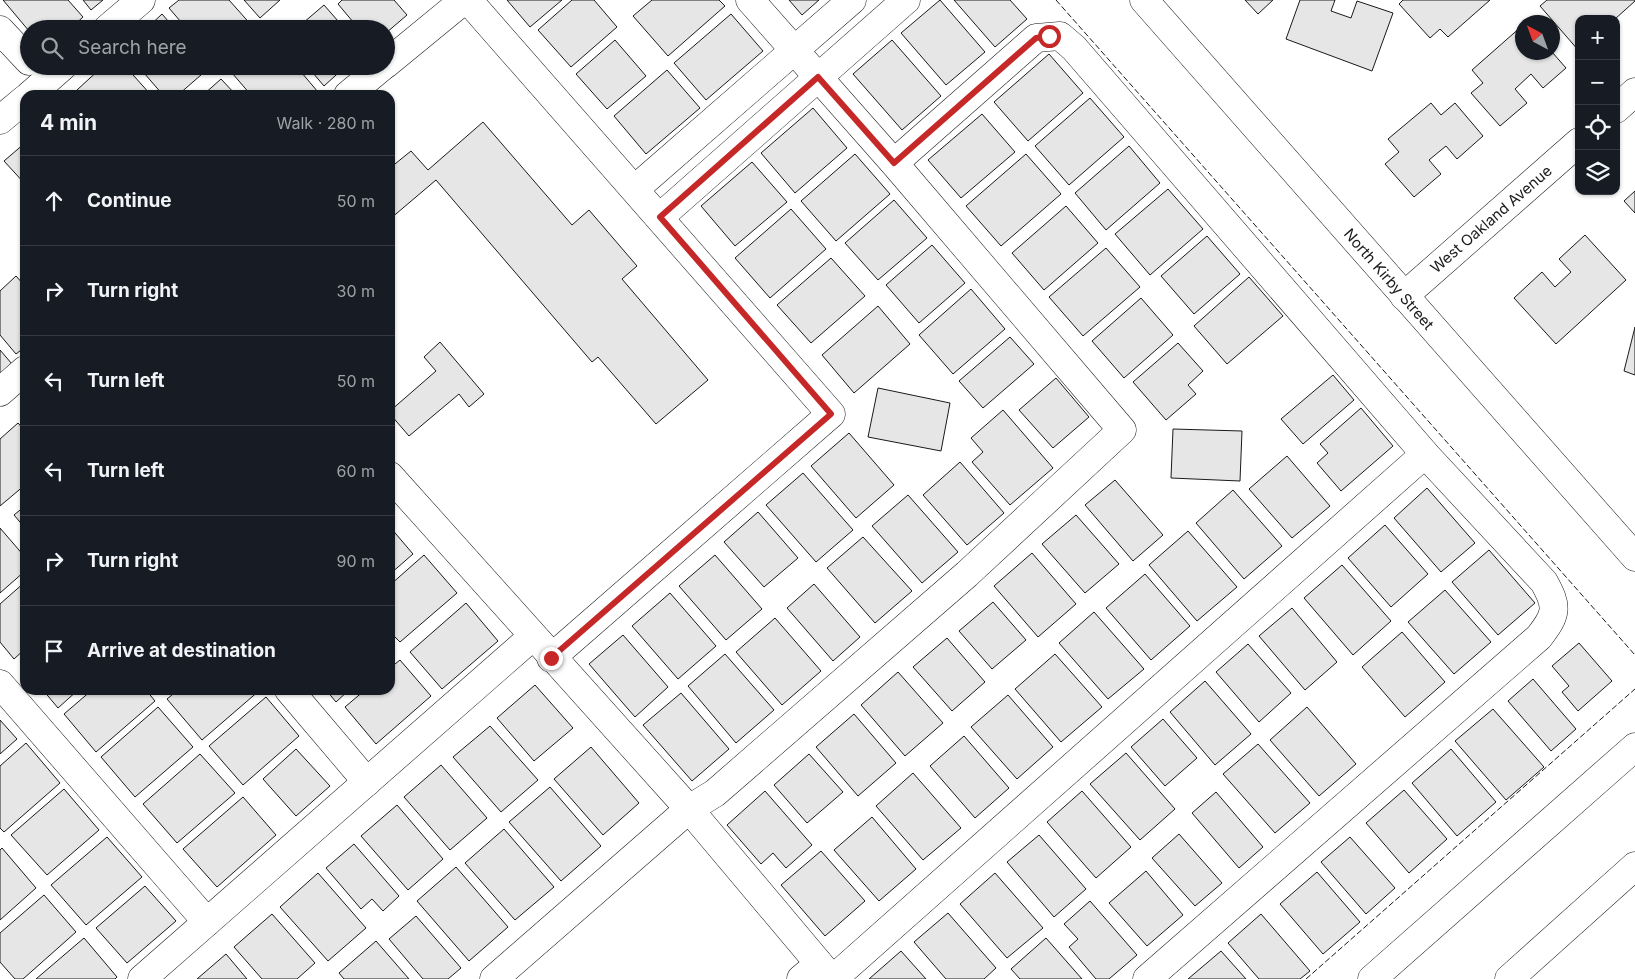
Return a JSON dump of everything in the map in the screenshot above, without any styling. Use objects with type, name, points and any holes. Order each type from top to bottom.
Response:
[{"type":"street","points":[[118,20],[141,0]]},
{"type":"street","points":[[395,57],[466,0],[660,217],[831,414],[551,658]]},
{"type":"street","points":[[494,979],[689,809],[715,793],[967,574],[1122,430],[894,163],[750,0]]},
{"type":"street","points":[[635,189],[852,0]]},
{"type":"street","points":[[660,217],[906,0]]},
{"type":"street","name":"North Kirby Street","points":[[1144,0],[1635,557]]},
{"type":"street","points":[[0,30],[20,51]]},
{"type":"street","points":[[894,163],[1036,38],[1060,36],[1074,48],[1425,454],[1544,582],[1553,598],[1556,610],[1549,625],[1539,637],[1147,979]]},
{"type":"street","points":[[354,90],[372,75]]},
{"type":"street","points":[[1620,105],[1635,92]]},
{"type":"street","points":[[0,120],[20,103]]},
{"type":"street","name":"West Oakland Avenue","points":[[1404,296],[1575,146]]},
{"type":"street","points":[[395,482],[532,637],[689,809],[821,975],[1425,454]]},
{"type":"street","points":[[142,979],[532,637]]},
{"type":"street","points":[[0,684],[207,922]]},
{"type":"street","points":[[292,695],[367,782]]},
{"type":"street","points":[[1372,979],[1635,747]]},
{"type":"street","points":[[1509,979],[1635,866]]},
{"type":"building","points":[[3,0],[68,0],[83,17],[80,20],[20,20]]},
{"type":"building","points":[[83,0],[103,0],[91,10]]},
{"type":"building","points":[[179,0],[229,0],[247,20],[179,20],[169,8]]},
{"type":"building","points":[[244,0],[280,0],[260,18]]},
{"type":"building","points":[[342,0],[394,0],[407,15],[395,25],[395,20],[351,20],[338,4]]},
{"type":"building","points":[[507,0],[562,0],[530,27]]},
{"type":"building","points":[[572,0],[594,0],[617,27],[571,67],[538,30]]},
{"type":"building","points":[[652,0],[719,0],[725,6],[668,56],[633,16]]},
{"type":"building","points":[[789,0],[819,0],[802,15]]},
{"type":"building","points":[[940,0],[985,52],[946,85],[901,33]]},
{"type":"building","points":[[954,0],[1010,0],[1027,19],[995,47]]},
{"type":"building","points":[[1245,0],[1273,0],[1258,14]]},
{"type":"building","points":[[1300,0],[1335,0],[1331,11],[1351,18],[1357,1],[1393,13],[1372,71],[1286,39]]},
{"type":"building","points":[[1403,0],[1490,0],[1448,37],[1440,29],[1430,38],[1399,4]]},
{"type":"building","points":[[1547,0],[1635,0],[1619,15],[1575,15],[1575,46],[1560,29],[1560,15],[1548,15],[1540,6]]},
{"type":"building","points":[[324,5],[337,20],[306,20]]},
{"type":"building","points":[[162,14],[167,20],[156,20]]},
{"type":"building","points":[[731,14],[763,51],[706,100],[674,63]]},
{"type":"building","points":[[1515,32],[1515,60],[1559,60],[1566,68],[1543,88],[1531,74],[1515,89],[1527,103],[1500,126],[1471,93],[1483,83],[1472,70]]},
{"type":"building","points":[[615,40],[646,76],[607,109],[576,74]]},
{"type":"building","points":[[892,40],[941,96],[902,130],[853,74]]},
{"type":"building","points":[[1049,54],[1083,93],[1028,141],[994,102]]},
{"type":"building","points":[[667,70],[700,108],[646,154],[614,116]]},
{"type":"building","points":[[93,75],[133,75],[147,90],[77,90]]},
{"type":"building","points":[[146,75],[201,75],[184,90],[159,90]]},
{"type":"building","points":[[234,75],[304,75],[316,90],[247,90]]},
{"type":"building","points":[[315,75],[336,75],[324,86]]},
{"type":"building","points":[[221,79],[231,90],[209,90]]},
{"type":"building","points":[[1090,98],[1124,137],[1069,185],[1035,146]]},
{"type":"building","points":[[1431,103],[1441,115],[1455,103],[1483,136],[1457,159],[1446,146],[1429,160],[1441,174],[1414,197],[1385,164],[1399,152],[1388,139]]},
{"type":"building","points":[[813,108],[847,148],[795,193],[761,153]]},
{"type":"building","points":[[982,114],[1015,152],[961,198],[928,160]]},
{"type":"building","points":[[483,122],[572,225],[589,210],[637,266],[622,279],[708,380],[656,424],[598,357],[592,362],[436,180],[395,215],[395,164],[411,151],[428,170]]},
{"type":"building","points":[[1129,146],[1160,183],[1106,230],[1075,193]]},
{"type":"building","points":[[20,147],[20,179],[4,161]]},
{"type":"building","points":[[855,154],[890,194],[836,241],[801,201]]},
{"type":"building","points":[[1026,154],[1061,194],[1001,246],[966,206]]},
{"type":"building","points":[[752,162],[787,202],[735,246],[701,206]]},
{"type":"building","points":[[1168,189],[1203,229],[1150,275],[1115,234]]},
{"type":"building","points":[[1635,191],[1635,213],[1624,201]]},
{"type":"building","points":[[894,200],[927,238],[878,280],[845,243]]},
{"type":"building","points":[[1066,206],[1098,243],[1044,290],[1012,253]]},
{"type":"building","points":[[791,209],[826,249],[770,298],[735,258]]},
{"type":"building","points":[[1585,235],[1626,280],[1556,344],[1514,298],[1542,272],[1555,287],[1571,272],[1559,259]]},
{"type":"building","points":[[1207,236],[1240,274],[1194,314],[1161,276]]},
{"type":"building","points":[[932,245],[965,283],[919,323],[886,285]]},
{"type":"building","points":[[1106,248],[1140,287],[1083,336],[1049,297]]},
{"type":"building","points":[[831,258],[865,296],[811,343],[777,305]]},
{"type":"building","points":[[16,276],[20,280],[20,351],[16,354],[0,335],[0,291]]},
{"type":"building","points":[[1249,277],[1283,316],[1227,364],[1194,326]]},
{"type":"building","points":[[971,289],[1005,329],[953,374],[919,335]]},
{"type":"building","points":[[1141,298],[1173,335],[1124,378],[1092,341]]},
{"type":"building","points":[[878,306],[910,344],[854,393],[822,355]]},
{"type":"building","points":[[1635,327],[1635,375],[1624,371]]},
{"type":"building","points":[[1010,337],[1034,364],[983,408],[959,381]]},
{"type":"building","points":[[440,342],[484,394],[469,407],[459,394],[409,436],[395,420],[395,407],[436,371],[424,357]]},
{"type":"building","points":[[1178,343],[1203,371],[1188,385],[1196,394],[1166,420],[1133,382]]},
{"type":"building","points":[[0,350],[12,364],[0,374]]},
{"type":"building","points":[[1333,375],[1354,400],[1303,444],[1281,419]]},
{"type":"building","points":[[1056,378],[1089,417],[1053,448],[1019,410]]},
{"type":"building","points":[[878,388],[950,403],[941,451],[868,437]]},
{"type":"building","points":[[1361,408],[1393,446],[1341,491],[1317,463],[1328,453],[1320,444]]},
{"type":"building","points":[[1003,410],[1053,468],[1010,505],[972,462],[983,452],[971,438]]},
{"type":"building","points":[[18,423],[20,425],[20,489],[0,506],[0,439]]},
{"type":"building","points":[[1173,429],[1242,431],[1240,481],[1171,478]]},
{"type":"building","points":[[849,433],[894,485],[856,518],[811,466]]},
{"type":"building","points":[[1287,456],[1330,506],[1292,538],[1249,489]]},
{"type":"building","points":[[960,462],[1004,513],[967,545],[923,495]]},
{"type":"building","points":[[803,473],[853,530],[816,562],[766,505]]},
{"type":"building","points":[[1115,480],[1163,535],[1133,561],[1085,505]]},
{"type":"building","points":[[1427,488],[1475,543],[1441,572],[1394,518]]},
{"type":"building","points":[[1233,490],[1282,546],[1244,579],[1196,523]]},
{"type":"building","points":[[908,495],[958,552],[922,583],[872,526]]},
{"type":"building","points":[[20,510],[20,522],[14,515]]},
{"type":"building","points":[[758,512],[798,558],[764,587],[724,542]]},
{"type":"building","points":[[1076,515],[1119,564],[1085,593],[1042,544]]},
{"type":"building","points":[[1385,525],[1428,574],[1391,607],[1348,558]]},
{"type":"building","points":[[0,528],[20,551],[20,575],[0,593]]},
{"type":"building","points":[[1188,531],[1237,587],[1197,621],[1149,565]]},
{"type":"building","points":[[395,533],[413,554],[395,570]]},
{"type":"building","points":[[863,537],[912,591],[875,623],[827,568]]},
{"type":"building","points":[[1489,550],[1535,603],[1498,635],[1452,582]]},
{"type":"building","points":[[1032,553],[1076,604],[1038,637],[994,586]]},
{"type":"building","points":[[424,555],[457,593],[400,642],[395,637],[395,581]]},
{"type":"building","points":[[715,555],[762,609],[726,640],[679,586]]},
{"type":"building","points":[[1342,565],[1391,621],[1353,655],[1304,598]]},
{"type":"building","points":[[1145,574],[1190,626],[1151,660],[1106,608]]},
{"type":"building","points":[[814,584],[860,637],[833,661],[787,608]]},
{"type":"building","points":[[20,586],[20,654],[14,659],[0,642],[0,604]]},
{"type":"building","points":[[1445,590],[1491,642],[1454,674],[1408,622]]},
{"type":"building","points":[[670,593],[716,646],[678,679],[632,626]]},
{"type":"building","points":[[993,602],[1026,640],[992,669],[959,631]]},
{"type":"building","points":[[466,603],[498,641],[442,689],[410,652]]},
{"type":"building","points":[[1292,608],[1337,662],[1305,690],[1259,636]]},
{"type":"building","points":[[1094,612],[1144,669],[1108,699],[1059,643]]},
{"type":"building","points":[[775,618],[821,671],[782,705],[736,652]]},
{"type":"building","points":[[1402,632],[1445,682],[1405,717],[1362,667]]},
{"type":"building","points":[[623,635],[668,687],[635,717],[589,664]]},
{"type":"building","points":[[947,638],[985,682],[952,711],[913,667]]},
{"type":"building","points":[[1579,643],[1612,681],[1578,711],[1562,692],[1569,686],[1552,666]]},
{"type":"building","points":[[1248,644],[1291,693],[1259,722],[1216,672]]},
{"type":"building","points":[[725,654],[774,710],[736,743],[688,686]]},
{"type":"building","points":[[1055,654],[1102,707],[1061,742],[1015,689]]},
{"type":"building","points":[[400,660],[431,696],[376,744],[345,707],[359,695],[395,695],[395,664]]},
{"type":"building","points":[[898,672],[943,723],[905,756],[861,705]]},
{"type":"building","points":[[1533,679],[1576,729],[1551,751],[1508,701]]},
{"type":"building","points":[[1205,681],[1251,734],[1215,765],[1170,712]]},
{"type":"building","points":[[535,685],[573,728],[534,761],[497,718]]},
{"type":"building","points":[[681,693],[729,749],[692,781],[643,725]]},
{"type":"building","points":[[47,695],[72,695],[58,708]]},
{"type":"building","points":[[86,695],[150,695],[155,701],[96,752],[64,714]]},
{"type":"building","points":[[172,695],[254,695],[202,740],[167,699]]},
{"type":"building","points":[[330,695],[344,695],[336,702]]},
{"type":"building","points":[[1008,695],[1053,747],[1017,779],[971,727]]},
{"type":"building","points":[[266,697],[299,736],[243,785],[209,746]]},
{"type":"building","points":[[158,707],[193,747],[135,797],[101,757]]},
{"type":"building","points":[[1307,707],[1356,764],[1319,796],[1270,740]]},
{"type":"building","points":[[1493,709],[1544,767],[1506,800],[1455,741]]},
{"type":"building","points":[[854,714],[896,763],[858,796],[816,747]]},
{"type":"building","points":[[1163,719],[1197,758],[1165,786],[1131,747]]},
{"type":"building","points":[[0,720],[17,739],[0,754]]},
{"type":"building","points":[[490,726],[538,780],[501,812],[453,757]]},
{"type":"building","points":[[964,736],[1009,788],[975,818],[930,766]]},
{"type":"building","points":[[26,743],[60,783],[4,832],[0,828],[0,766]]},
{"type":"building","points":[[1258,744],[1310,803],[1275,833],[1223,774]]},
{"type":"building","points":[[591,747],[639,803],[603,835],[554,779]]},
{"type":"building","points":[[296,749],[330,786],[296,816],[263,779]]},
{"type":"building","points":[[1451,749],[1496,802],[1457,836],[1412,783]]},
{"type":"building","points":[[1126,753],[1175,809],[1140,840],[1090,784]]},
{"type":"building","points":[[200,754],[235,793],[177,843],[143,804]]},
{"type":"building","points":[[809,754],[843,792],[807,823],[774,785]]},
{"type":"building","points":[[441,765],[487,818],[450,850],[404,797]]},
{"type":"building","points":[[913,773],[961,828],[923,860],[876,806]]},
{"type":"building","points":[[550,787],[601,846],[561,881],[509,822]]},
{"type":"building","points":[[64,789],[99,830],[47,875],[11,835]]},
{"type":"building","points":[[1404,790],[1447,839],[1409,873],[1366,823]]},
{"type":"building","points":[[765,791],[812,845],[786,868],[773,853],[761,864],[727,825]]},
{"type":"building","points":[[1082,791],[1131,847],[1096,878],[1047,822]]},
{"type":"building","points":[[1216,792],[1263,847],[1239,868],[1192,813]]},
{"type":"building","points":[[243,797],[276,835],[217,887],[183,849]]},
{"type":"building","points":[[397,805],[443,859],[408,890],[361,836]]},
{"type":"building","points":[[872,817],[916,869],[879,901],[834,850]]},
{"type":"building","points":[[504,829],[554,887],[515,920],[465,863]]},
{"type":"building","points":[[1179,834],[1222,883],[1195,906],[1152,858]]},
{"type":"building","points":[[1039,835],[1086,889],[1054,917],[1007,862]]},
{"type":"building","points":[[107,837],[142,877],[86,925],[51,885]]},
{"type":"building","points":[[1350,837],[1395,888],[1366,914],[1321,862]]},
{"type":"building","points":[[354,844],[399,896],[383,911],[372,899],[361,909],[326,868]]},
{"type":"building","points":[[2,848],[36,888],[0,920],[0,850]]},
{"type":"building","points":[[821,851],[865,901],[825,936],[781,885]]},
{"type":"building","points":[[456,867],[508,927],[469,961],[417,901]]},
{"type":"building","points":[[1146,871],[1183,915],[1147,946],[1109,903]]},
{"type":"building","points":[[1317,872],[1360,922],[1323,954],[1280,904]]},
{"type":"building","points":[[318,873],[366,928],[328,961],[280,907]]},
{"type":"building","points":[[995,873],[1043,928],[1007,958],[960,904]]},
{"type":"building","points":[[145,886],[176,921],[127,963],[96,928]]},
{"type":"building","points":[[44,895],[76,932],[23,979],[15,979],[0,962],[0,933]]},
{"type":"building","points":[[1090,901],[1137,955],[1109,979],[1096,979],[1069,947],[1078,939],[1064,924]]},
{"type":"building","points":[[948,913],[996,968],[984,979],[946,979],[914,942]]},
{"type":"building","points":[[272,914],[315,963],[297,979],[262,979],[234,947]]},
{"type":"building","points":[[1261,914],[1310,971],[1300,979],[1259,979],[1228,943]]},
{"type":"building","points":[[416,916],[461,968],[448,979],[423,979],[389,939]]},
{"type":"building","points":[[84,938],[117,977],[115,979],[36,979]]},
{"type":"building","points":[[1046,938],[1082,979],[1020,979],[1011,969]]},
{"type":"building","points":[[376,941],[409,979],[344,979],[339,973]]},
{"type":"building","points":[[901,951],[926,979],[869,979]]},
{"type":"building","points":[[1221,951],[1246,979],[1188,979]]},
{"type":"building","points":[[226,954],[247,979],[197,979]]},
{"type":"fence","points":[[1056,0],[1635,655]]},
{"type":"fence","points":[[1306,979],[1635,689]]},
{"type":"route","points":[[551,658],[831,414],[660,217],[818,77],[894,163],[1036,38],[1049,36]]}]
